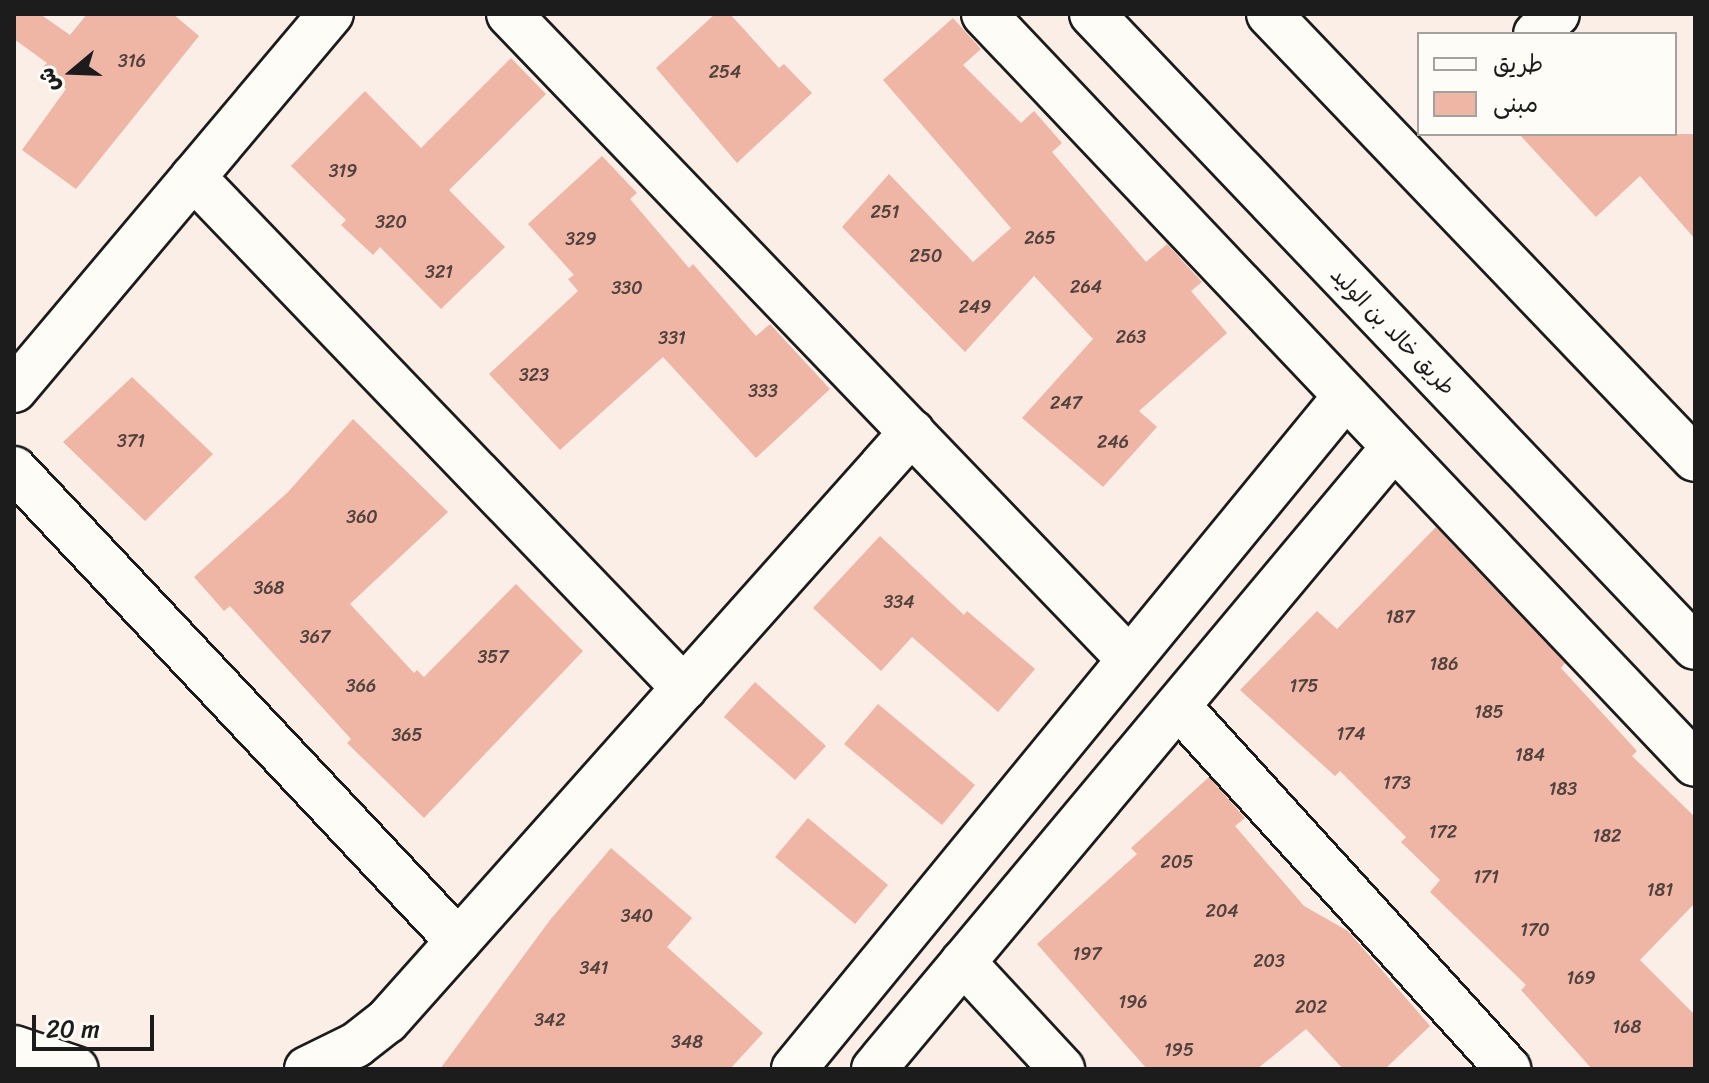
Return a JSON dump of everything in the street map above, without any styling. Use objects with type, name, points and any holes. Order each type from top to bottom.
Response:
[{"type":"street","points":[[14,390],[331,14]]},
{"type":"street","points":[[509,14],[1129,659]]},
{"type":"street","points":[[984,14],[1695,764]]},
{"type":"street","name":"طريق خالد بن الوليد","points":[[1092,14],[1695,647]]},
{"type":"street","points":[[1269,14],[1420,146],[1695,459]]},
{"type":"street","points":[[1538,32],[1557,14]]},
{"type":"street","points":[[193,177],[684,688]]},
{"type":"street","points":[[794,1069],[1345,397]]},
{"type":"street","points":[[307,1069],[356,1045],[387,1021],[912,432]]},
{"type":"street","points":[[874,1069],[1393,448]]},
{"type":"street","points":[[14,469],[458,941]]},
{"type":"street","points":[[1178,706],[1508,1069]]},
{"type":"street","points":[[963,962],[1062,1069]]},
{"type":"street","points":[[14,1048],[76,1069]]},
{"type":"building","points":[[14,14],[40,14],[70,35],[87,14],[173,14],[199,36],[76,189],[22,150],[66,89],[42,68],[47,63],[14,39]]},
{"type":"building","points":[[715,14],[730,14],[779,68],[784,64],[812,93],[737,163],[656,68]]},
{"type":"building","points":[[953,18],[981,49],[963,65],[1021,123],[1034,111],[1062,143],[1052,152],[1146,262],[1167,244],[1202,282],[1191,291],[1227,333],[1139,411],[1157,427],[1103,487],[1022,418],[1093,339],[1034,276],[965,352],[842,227],[889,174],[973,262],[1011,228],[883,80]]},
{"type":"building","points":[[511,58],[546,94],[449,190],[505,247],[441,309],[380,247],[373,255],[341,225],[346,220],[291,166],[365,91],[421,148]]},
{"type":"building","points":[[1695,134],[1695,239],[1640,176],[1596,217],[1521,136]]},
{"type":"building","points":[[602,156],[637,193],[630,199],[689,268],[693,264],[756,336],[770,324],[830,389],[756,458],[663,357],[560,450],[489,374],[578,291],[568,279],[574,275],[528,224]]},
{"type":"building","points":[[132,377],[213,454],[145,521],[63,442]]},
{"type":"building","points":[[353,419],[448,512],[350,604],[414,673],[417,670],[424,677],[516,584],[583,651],[424,818],[347,743],[351,739],[230,606],[224,611],[194,577],[288,492]]},
{"type":"building","points":[[1436,527],[1565,663],[1561,668],[1637,751],[1632,756],[1695,817],[1695,903],[1640,960],[1695,1015],[1695,1069],[1592,1069],[1521,990],[1526,985],[1430,892],[1440,880],[1401,842],[1406,837],[1340,771],[1335,776],[1240,690],[1317,611],[1337,629]]},
{"type":"building","points":[[880,536],[964,615],[967,611],[1035,669],[998,712],[912,637],[881,671],[813,608]]},
{"type":"building","points":[[755,682],[826,746],[795,780],[724,717]]},
{"type":"building","points":[[878,704],[975,785],[942,825],[844,744]]},
{"type":"building","points":[[1209,777],[1245,818],[1235,826],[1304,906],[1348,931],[1430,1026],[1385,1069],[1343,1069],[1306,1029],[1257,1069],[1147,1069],[1037,944],[1137,854],[1131,848]]},
{"type":"building","points":[[808,818],[888,885],[855,924],[775,857]]},
{"type":"building","points":[[611,848],[692,918],[667,947],[763,1033],[730,1069],[440,1069],[550,920]]}]
